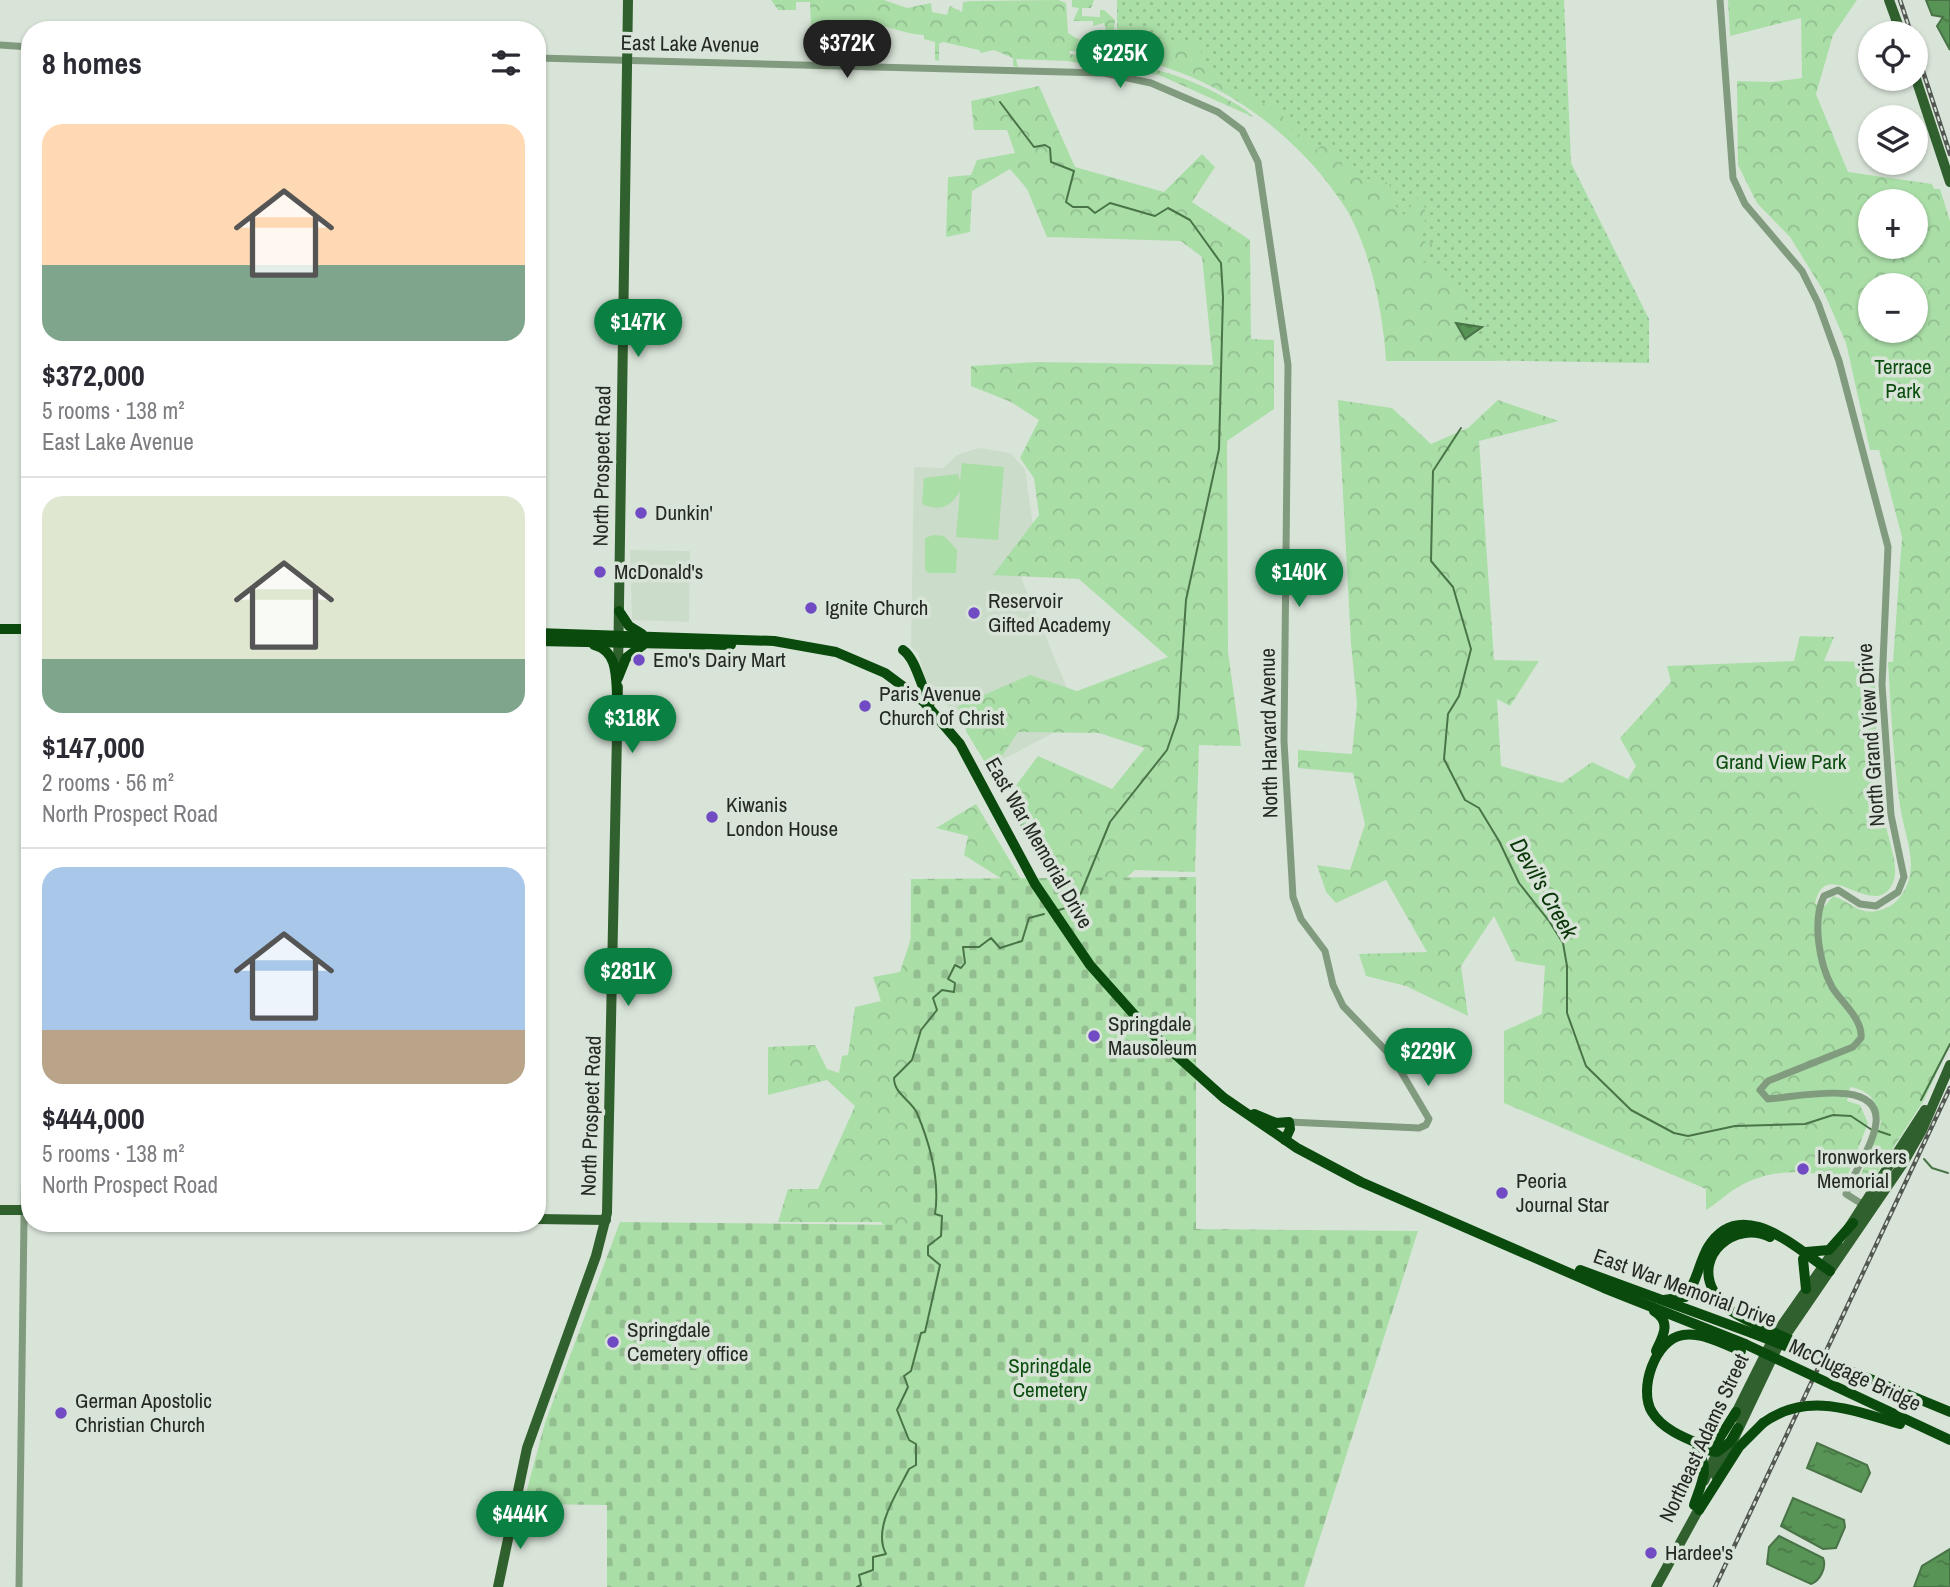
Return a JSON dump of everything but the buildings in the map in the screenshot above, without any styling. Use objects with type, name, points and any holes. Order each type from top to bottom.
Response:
[{"type":"highway","points":[[619,611],[629,626],[644,635]]},
{"type":"highway","points":[[0,629],[21,629]]},
{"type":"highway","name":"East War Memorial Drive","points":[[546,634],[655,644],[800,645]]},
{"type":"highway","name":"East War Memorial Drive","points":[[546,642],[618,639],[644,635],[745,639],[800,645],[838,653],[879,670],[910,690],[939,716],[964,750],[1023,864],[1071,940],[1147,1029],[1222,1096],[1285,1140],[1361,1182],[1627,1293],[1743,1348]]},
{"type":"highway","points":[[553,642],[590,644],[605,649],[614,661],[617,689]]},
{"type":"highway","points":[[617,689],[621,668],[631,652],[639,646],[655,644]]},
{"type":"highway","points":[[903,650],[912,658],[920,685],[939,716]]},
{"type":"highway","points":[[1222,1096],[1264,1119],[1293,1125],[1285,1140]]},
{"type":"highway","points":[[1793,1246],[1807,1252],[1826,1251],[1853,1223]]},
{"type":"highway","points":[[1627,1293],[1661,1300],[1682,1299],[1688,1293],[1710,1244],[1720,1233],[1735,1226],[1764,1227],[1825,1271]]},
{"type":"highway","points":[[1754,1329],[1730,1310],[1713,1291],[1709,1268],[1717,1247],[1729,1236],[1754,1232],[1766,1235],[1825,1271]]},
{"type":"highway","points":[[1803,1259],[1806,1289]]},
{"type":"highway","points":[[1627,1293],[1657,1312],[1664,1321],[1664,1332],[1644,1378],[1642,1396],[1652,1420],[1703,1458],[1704,1475],[1696,1507]]},
{"type":"highway","name":"East War Memorial Drive","points":[[1627,1293],[1754,1329]]},
{"type":"highway","name":"McClugage Bridge","points":[[1754,1329],[1950,1412]]},
{"type":"highway","points":[[1736,1412],[1716,1443],[1702,1445],[1656,1419],[1647,1402],[1647,1389],[1663,1348],[1674,1338],[1699,1336],[1743,1348]]},
{"type":"highway","name":"McClugage Bridge","points":[[1743,1348],[1950,1440]]},
{"type":"highway","points":[[1696,1507],[1740,1446],[1763,1423],[1783,1410],[1826,1404],[1855,1410],[1938,1436]]},
{"type":"highway","points":[[1667,1432],[1706,1452],[1717,1452],[1730,1442],[1738,1428]]},
{"type":"main road","name":"North Prospect Road","points":[[498,1587],[527,1448],[594,1261],[606,1220],[610,1177],[628,0]]},
{"type":"main road","points":[[1889,0],[1896,21]]},
{"type":"main road","points":[[1920,91],[1950,182]]},
{"type":"main road","points":[[1868,1209],[1950,1064]]},
{"type":"main road","name":"Northeast Adams Street","points":[[1656,1587],[1777,1348],[1853,1223],[1868,1209]]},
{"type":"main road","name":"Northeast Adams Street","points":[[1696,1507],[1717,1452],[1769,1345],[1806,1289],[1825,1271],[1868,1209]]},
{"type":"main road","points":[[0,1210],[21,1210]]},
{"type":"main road","points":[[546,1219],[606,1220]]},
{"type":"street","name":"North Grand View Drive","points":[[1720,0],[1732,178],[1745,204],[1801,268],[1818,303],[1839,361],[1887,542],[1889,563],[1882,685],[1891,811],[1904,873],[1898,892],[1879,905],[1863,905],[1838,890],[1826,894],[1820,905],[1818,928],[1828,976],[1860,1026],[1859,1042],[1770,1080],[1762,1085],[1760,1091],[1764,1097],[1770,1099],[1856,1094],[1870,1104],[1876,1124],[1846,1194],[1868,1209]]},
{"type":"street","points":[[0,46],[21,47]]},
{"type":"street","name":"East Lake Avenue","points":[[546,58],[1097,73],[1139,79],[1175,91]]},
{"type":"street","name":"North Harvard Avenue","points":[[1175,91],[1222,114],[1241,129],[1256,156],[1262,182],[1288,366],[1284,746],[1294,902],[1303,922],[1325,951],[1334,987],[1343,1006],[1392,1058],[1427,1114],[1427,1124],[1419,1128],[1293,1125]]},
{"type":"street","points":[[19,1587],[27,1232]]},
{"type":"shaded area","name":"Reservoir Gifted Academy","points":[[978,448],[1011,453],[1025,470],[1034,532],[1017,553],[1022,580],[1080,719],[990,766],[953,712],[926,680],[918,653],[911,647],[914,467],[943,468],[957,455]]},
{"type":"shaded area","points":[[630,550],[690,551],[689,622],[632,620]]},
{"type":"green space","points":[[771,0],[884,0],[907,8],[931,3],[932,12],[947,15],[950,6],[962,12],[963,2],[1058,0],[1066,3],[1068,33],[1080,40],[1102,36],[1106,30],[1104,23],[1093,26],[1093,21],[1073,21],[1079,8],[1072,7],[1072,0],[1094,0],[1091,8],[1082,8],[1082,16],[1100,17],[1100,10],[1104,10],[1115,20],[1114,29],[1121,41],[1144,48],[1161,43],[1199,43],[1204,65],[1214,76],[1227,80],[1226,85],[1281,112],[1292,129],[1317,150],[1327,139],[1346,158],[1338,170],[1355,168],[1361,178],[1370,179],[1375,175],[1390,185],[1389,192],[1395,196],[1394,204],[1404,215],[1417,198],[1424,202],[1426,218],[1420,232],[1426,243],[1436,244],[1435,249],[1425,255],[1422,262],[1441,266],[1458,289],[1462,289],[1465,294],[1462,299],[1469,305],[1463,317],[1465,322],[1474,323],[1477,350],[1488,348],[1502,355],[1500,360],[1386,361],[1382,320],[1373,276],[1350,215],[1314,166],[1286,138],[1255,113],[1222,92],[1186,75],[1148,62],[1109,54],[1069,51],[1070,54],[1151,68],[1190,81],[1238,105],[1253,117],[1159,75],[1067,61],[1016,59],[1018,67],[1013,66],[1013,58],[994,50],[981,53],[979,50],[943,42],[939,44],[939,61],[935,60],[935,42],[924,39],[924,35],[859,21],[837,24],[833,54],[812,51],[810,2],[796,2],[796,10],[778,10]]},
{"type":"green space","points":[[1117,0],[1564,0],[1571,163],[1649,319],[1649,363],[1388,359],[1386,294],[1371,243],[1295,137],[1214,82],[1117,52]]},
{"type":"green space","points":[[1728,0],[1857,0],[1833,35],[1816,94],[1848,172],[1932,184],[1934,189],[1940,189],[1950,221],[1950,1045],[1924,1100],[1866,1190],[1858,1192],[1857,1185],[1881,1123],[1878,1109],[1872,1099],[1863,1091],[1850,1087],[1847,1101],[1860,1105],[1868,1123],[1846,1180],[1791,1172],[1764,1176],[1738,1187],[1706,1210],[1706,1189],[1504,1103],[1504,1031],[1542,1014],[1545,966],[1516,961],[1494,916],[1461,966],[1468,1016],[1406,986],[1366,976],[1359,954],[1427,952],[1386,880],[1336,903],[1326,892],[1317,865],[1350,870],[1365,824],[1353,773],[1298,768],[1298,750],[1352,754],[1357,704],[1351,644],[1338,400],[1392,408],[1431,444],[1468,428],[1498,400],[1559,421],[1479,441],[1494,660],[1539,661],[1510,706],[1497,699],[1501,766],[1562,783],[1592,762],[1628,779],[1636,766],[1620,738],[1671,682],[1667,666],[1794,661],[1800,636],[1834,637],[1824,661],[1874,662],[1881,803],[1895,871],[1892,885],[1883,894],[1873,896],[1838,885],[1828,885],[1820,890],[1815,904],[1825,906],[1833,896],[1869,912],[1891,906],[1902,894],[1909,880],[1911,858],[1901,814],[1888,662],[1893,662],[1902,537],[1879,450],[1870,450],[1846,343],[1823,290],[1790,237],[1757,203],[1738,165],[1737,81],[1772,82],[1802,78],[1801,18],[1730,36]]},
{"type":"green space","points":[[1039,86],[1075,167],[1164,192],[1202,154],[1215,167],[1192,202],[1250,240],[1251,339],[1274,340],[1274,409],[1227,441],[1228,652],[1241,746],[1199,745],[1195,872],[1135,870],[1101,901],[1088,940],[1045,872],[1006,799],[1038,756],[1112,789],[1145,748],[1099,733],[1018,732],[991,772],[967,733],[958,706],[1030,675],[1077,691],[1168,657],[1079,579],[993,575],[1039,515],[1034,478],[1020,458],[1039,420],[1011,402],[971,386],[971,366],[1037,362],[1213,365],[1202,257],[1181,241],[1047,237],[1027,189],[1010,169],[972,191],[970,232],[946,237],[948,177],[971,175],[977,160],[1015,153],[1007,130],[974,130],[971,101]]},
{"type":"green space","points":[[962,463],[1004,467],[998,540],[956,537],[960,491],[953,501],[940,508],[922,504],[924,478],[958,474],[960,482]]},
{"type":"green space","points":[[933,535],[944,536],[957,550],[956,573],[928,573],[925,569],[925,538]]},
{"type":"green space","points":[[1848,763],[1853,773],[1854,785],[1849,801],[1838,807],[1816,811],[1806,792],[1808,770]]},
{"type":"green space","points":[[976,804],[1025,886],[922,1267],[881,1222],[778,1222],[788,1189],[818,1189],[855,1106],[827,1080],[768,1095],[768,1047],[815,1045],[827,1069],[839,1073],[842,1056],[848,1055],[855,1007],[881,1001],[873,977],[900,972],[913,932],[1002,879],[964,855],[968,836],[936,828]]},
{"type":"green space","name":"Springdale Cemetery","points":[[1196,877],[1196,1229],[1418,1231],[1304,1587],[607,1587],[607,1505],[523,1504],[545,1423],[620,1222],[909,1225],[911,879]]},
{"type":"water","points":[[1926,0],[1950,0],[1950,50],[1937,26],[1943,17],[1932,15]]},
{"type":"water","points":[[1456,323],[1482,327],[1465,339]]},
{"type":"water","points":[[1817,1443],[1867,1465],[1870,1473],[1861,1492],[1807,1468]]},
{"type":"water","points":[[1793,1498],[1844,1520],[1845,1527],[1836,1548],[1823,1549],[1781,1526]]},
{"type":"water","points":[[1779,1536],[1823,1558],[1820,1577],[1811,1584],[1767,1564],[1769,1547]]},
{"type":"water","points":[[1950,1549],[1950,1587],[1914,1587],[1922,1566]]},
{"type":"waterway","points":[[1000,102],[1034,147],[1045,145],[1050,148],[1051,162],[1074,171],[1066,202],[1073,207],[1088,207],[1095,213],[1110,203],[1155,216],[1168,208],[1190,220],[1221,263],[1223,297],[1219,449],[1186,600],[1178,718],[1167,750],[1110,822],[1081,893],[1069,907],[1059,910]]},
{"type":"waterway","name":"Devil's Creek","points":[[1461,428],[1433,471],[1431,561],[1453,587],[1471,649],[1459,696],[1448,714],[1444,759],[1465,800],[1479,808],[1499,841],[1519,883],[1563,943],[1567,966],[1567,1013],[1586,1066],[1631,1110],[1674,1133],[1688,1136],[1735,1126],[1805,1124],[1833,1115],[1851,1116],[1872,1130]]},
{"type":"waterway","points":[[857,1587],[861,1585],[859,1575],[873,1570],[873,1557],[886,1554],[882,1533],[888,1510],[909,1469],[916,1465],[916,1444],[909,1440],[897,1410],[908,1387],[904,1376],[911,1371],[921,1333],[925,1332],[940,1265],[928,1255],[928,1246],[941,1236],[942,1216],[935,1214],[935,1176],[930,1150],[917,1113],[900,1093],[894,1078],[912,1060],[921,1030],[937,1010],[933,998],[942,990],[954,992],[955,983],[948,979],[955,965],[961,968],[965,963],[963,947],[979,947],[991,938],[1000,948],[1022,941],[1029,918],[1044,914]]},
{"type":"waterway","points":[[1921,1100],[1950,1044]]},
{"type":"waterway","name":"Devil's Creek","points":[[1878,1131],[1890,1135]]},
{"type":"waterway","name":"Devil's Creek","points":[[1924,1159],[1932,1168],[1948,1173]]},
{"type":"railway","points":[[1900,0],[1907,21]]},
{"type":"railway","points":[[1928,87],[1950,154]]},
{"type":"railway","points":[[1715,1587],[1950,1088]]},
{"type":"place","name":"Dunkin'","points":[[641,513]]},
{"type":"place","name":"McDonald's","points":[[600,572]]},
{"type":"place","name":"Ignite Church","points":[[811,608]]},
{"type":"place","name":"Reservoir Gifted Academy","points":[[974,613]]},
{"type":"place","name":"Emo's Dairy Mart","points":[[639,660]]},
{"type":"place","name":"Paris Avenue Church of Christ","points":[[865,706]]},
{"type":"place","name":"Kiwanis London House","points":[[712,817]]},
{"type":"place","name":"Springdale Mausoleum","points":[[1094,1036]]},
{"type":"place","name":"Ironworkers Memorial","points":[[1803,1169]]},
{"type":"place","name":"Peoria Journal Star","points":[[1502,1193]]},
{"type":"place","name":"Springdale Cemetery office","points":[[613,1342]]},
{"type":"place","name":"German Apostolic Christian Church","points":[[61,1413]]},
{"type":"place","name":"Hardee's","points":[[1651,1553]]},
{"type":"park label","name":"Terrace Park","points":[[1903,379]]},
{"type":"park label","name":"Grand View Park","points":[[1781,762]]}]
